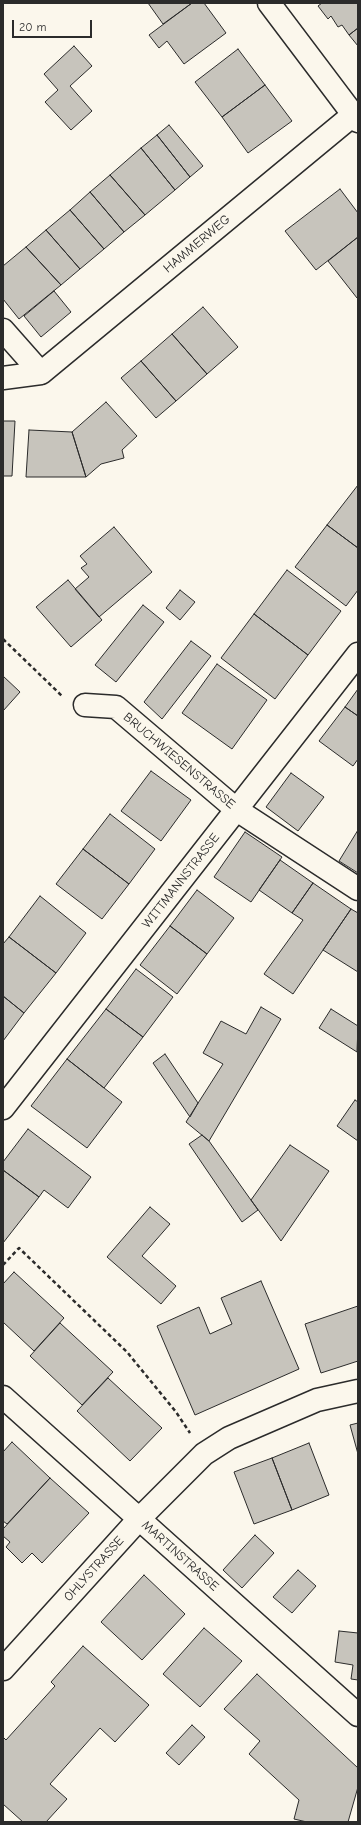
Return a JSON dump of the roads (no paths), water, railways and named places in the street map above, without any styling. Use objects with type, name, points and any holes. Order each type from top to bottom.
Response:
[{"type":"street","points":[[269,3],[356,118]]},
{"type":"street","name":"HAMMERWEG","points":[[41,373],[356,118]]},
{"type":"street","points":[[3,330],[41,373]]},
{"type":"street","points":[[3,378],[41,373]]},
{"type":"street","name":"WITTMANNSTRASSE","points":[[3,1108],[358,654]]},
{"type":"street","name":"BRUCHWIESENSTRASSE","points":[[85,705],[116,707],[237,810],[358,890]]},
{"type":"street","name":"OHLYSTRASSE","points":[[3,1669],[139,1519],[204,1454],[229,1438],[317,1400],[358,1390]]},
{"type":"street","name":"MARTINSTRASSE","points":[[3,1397],[358,1715]]}]
